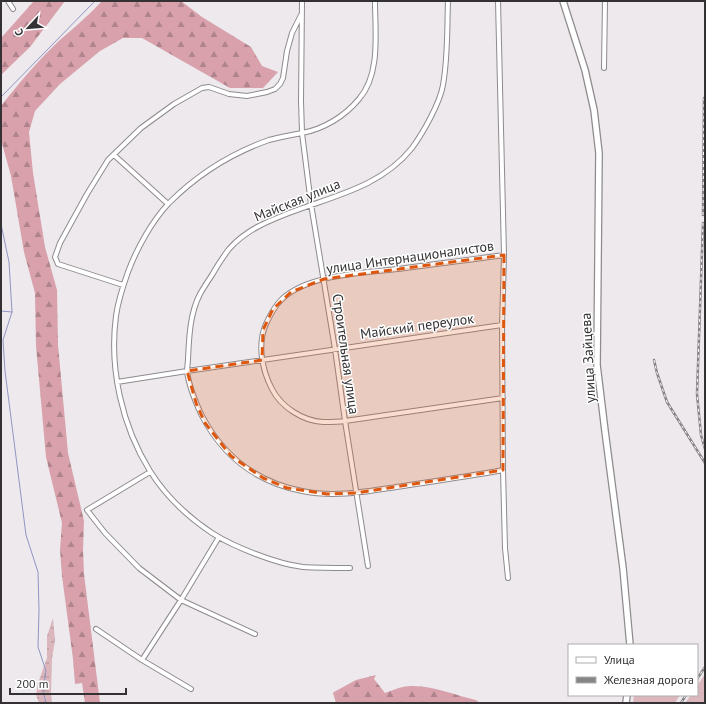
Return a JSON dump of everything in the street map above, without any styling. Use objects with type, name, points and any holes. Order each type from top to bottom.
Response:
[{"type":"street","points":[[8,1],[13,9]]},
{"type":"street","name":"Строительная улица","points":[[302,1],[302,133],[311,204],[336,349],[345,421],[368,566]]},
{"type":"street","points":[[350,568],[302,567],[278,562],[219,537],[184,512],[150,472],[134,441],[125,418],[117,382],[114,345],[116,316],[123,285],[134,257],[146,234],[168,204],[195,180],[237,153],[290,134],[302,133],[321,128],[348,110],[361,98],[368,85],[374,67],[375,1]]},
{"type":"street","name":"Майская улица","points":[[448,1],[447,44],[443,87],[422,133],[410,150],[392,168],[378,178],[359,188],[311,204],[266,222],[248,232],[229,249],[200,295],[192,320],[188,343],[187,371],[196,403],[215,438],[231,456],[249,470],[275,483],[303,492],[327,494],[356,493],[503,470]]},
{"type":"street","points":[[498,1],[504,255],[502,325],[503,470],[505,548],[508,578]]},
{"type":"street","name":"улица Зайцева","points":[[563,1],[585,70],[594,110],[599,153],[597,365],[623,568],[630,644]]},
{"type":"street","points":[[604,68],[605,1]]},
{"type":"street","points":[[123,285],[67,268],[58,264],[55,257],[60,243],[86,194],[108,160],[141,128],[174,104],[202,88],[209,87],[229,94],[246,96],[275,89],[283,78],[287,51],[292,33],[302,14]]},
{"type":"street","points":[[114,155],[168,204]]},
{"type":"street","name":"улица Интернационалистов","points":[[502,398],[345,421],[323,422],[311,420],[297,414],[284,404],[272,389],[262,360],[261,345],[263,330],[273,309],[292,292],[324,279],[504,255]]},
{"type":"street","name":"Майский переулок","points":[[117,382],[502,325]]},
{"type":"street","points":[[150,472],[87,510],[106,534],[139,568],[181,600],[255,634]]},
{"type":"street","points":[[142,660],[181,600],[219,537]]},
{"type":"street","points":[[96,630],[142,660],[191,689]]},
{"type":"highlighted area","points":[[504,255],[503,470],[356,493],[327,494],[287,488],[263,478],[231,456],[205,423],[196,403],[187,371],[262,360],[263,330],[273,309],[291,292],[324,279]]},
{"type":"green space","points":[[34,1],[65,1],[30,47],[1,75],[1,38]]},
{"type":"green space","points":[[102,1],[181,1],[202,17],[251,47],[262,66],[278,72],[263,88],[230,88],[142,38],[123,38],[100,51],[60,84],[35,111],[29,132],[33,173],[45,247],[57,290],[58,345],[68,453],[84,521],[84,574],[100,703],[85,703],[82,683],[75,684],[62,576],[60,550],[62,523],[46,457],[36,346],[35,293],[24,252],[11,176],[1,140],[1,106],[45,55]]},
{"type":"green space","points":[[53,618],[55,640],[52,659],[52,703],[39,703],[36,695],[38,683],[47,658],[47,636]]},
{"type":"green space","points":[[705,674],[705,703],[685,703],[690,696],[698,696],[698,684]]},
{"type":"green space","points":[[376,675],[374,679],[385,693],[403,687],[420,686],[449,692],[476,700],[480,703],[336,703],[334,692],[356,680]]},
{"type":"green space","points":[[634,696],[679,696],[675,703],[633,703]]},
{"type":"waterway","points":[[1,97],[95,1]]},
{"type":"waterway","points":[[1,224],[9,262],[12,312],[3,340],[5,371],[26,535],[38,572],[38,647],[46,671],[43,691],[46,703]]},
{"type":"waterway","points":[[1,311],[12,312]]},
{"type":"railway","points":[[703,215],[704,98]]},
{"type":"railway","points":[[703,223],[697,394],[701,435],[705,449]]},
{"type":"railway","points":[[654,360],[667,402],[705,463]]},
{"type":"railway","points":[[698,678],[705,667]]},
{"type":"railway","points":[[681,703],[685,696]]}]
